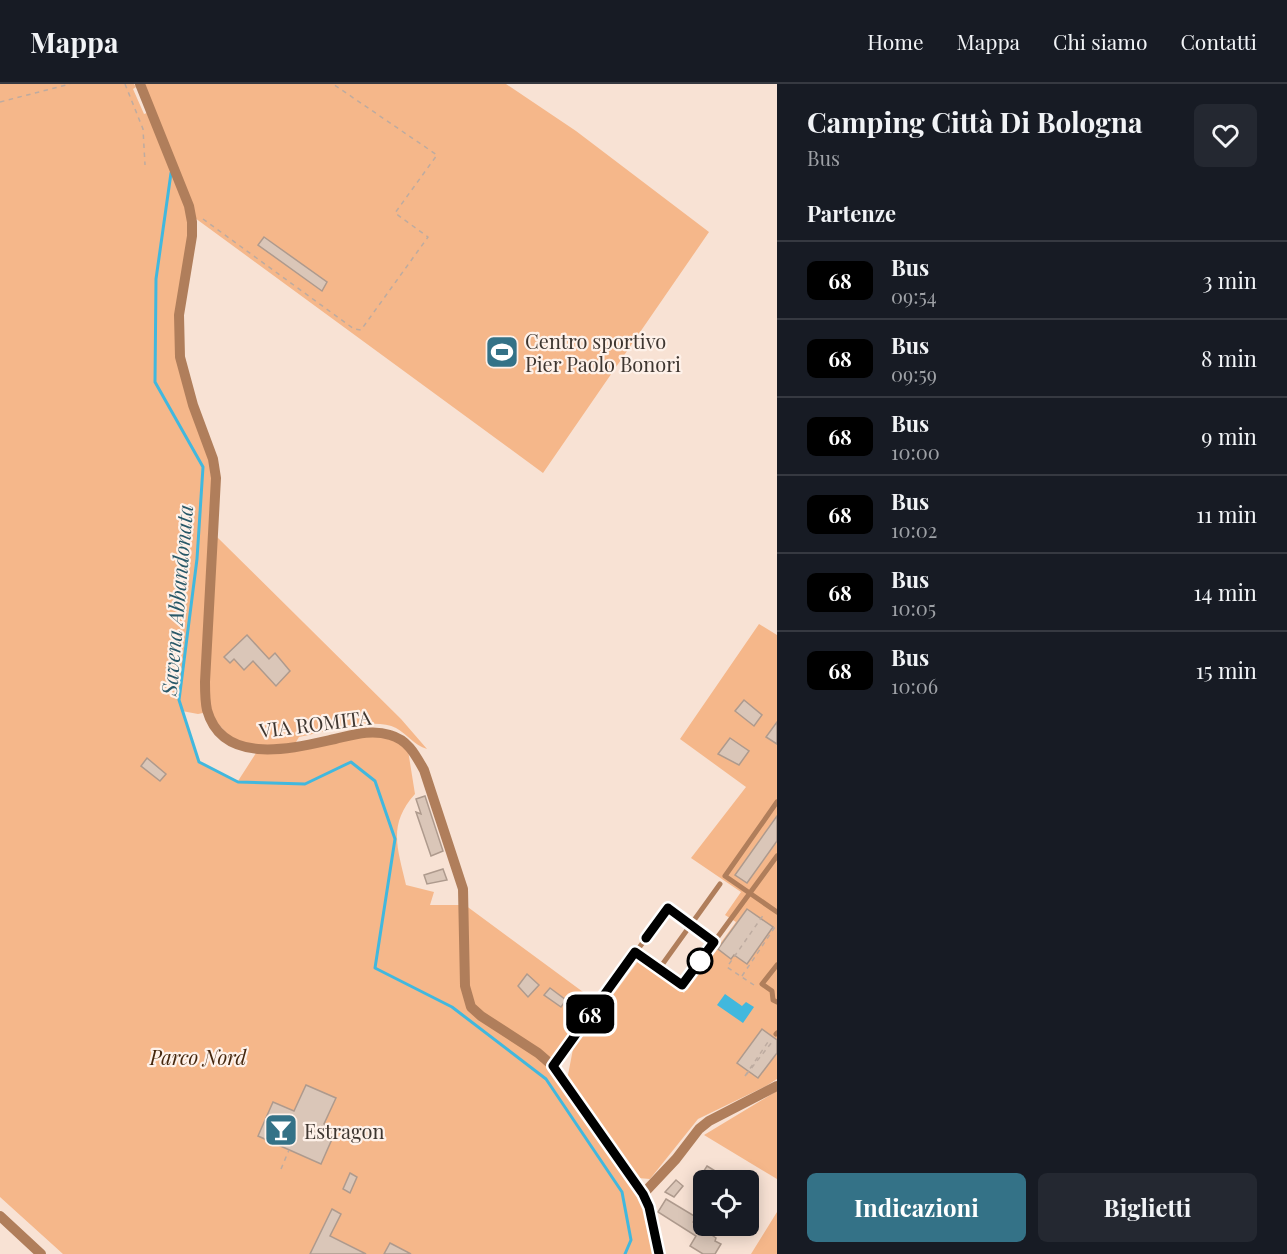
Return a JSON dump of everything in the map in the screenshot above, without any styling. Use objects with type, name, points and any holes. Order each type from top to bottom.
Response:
[{"type":"street","name":"VIA ROMITA","points":[[140,84],[185,196],[192,222],[178,336],[185,378],[211,452],[216,478],[205,682],[208,712],[219,731],[228,739],[236,744],[258,750],[302,746],[376,732],[390,735],[407,744],[415,753],[424,770],[459,873],[465,904],[465,986],[471,1007],[553,1066],[643,1194],[649,1207],[659,1254]]},
{"type":"street","points":[[643,1194],[709,1121],[777,1086]]},
{"type":"street","points":[[0,1216],[41,1254]]},
{"type":"lane","points":[[776,806],[724,876],[777,912]]},
{"type":"lane","points":[[635,952],[682,985],[777,856]]},
{"type":"lane","points":[[659,969],[720,884]]},
{"type":"lane","points":[[553,1066],[668,908],[714,942]]},
{"type":"lane","points":[[777,964],[762,984],[772,991],[773,1000],[777,1002]]},
{"type":"path","points":[[0,102],[70,84]]},
{"type":"path","points":[[124,84],[143,129],[145,165]]},
{"type":"path","points":[[203,219],[354,329],[361,330],[428,237],[395,213],[437,155],[333,84]]},
{"type":"path","points":[[762,984],[759,989],[727,967],[769,907]]},
{"type":"path","points":[[741,977],[777,924]]},
{"type":"path","points":[[774,1032],[777,1034],[750,1072],[745,1076],[774,1032]]},
{"type":"path","points":[[281,1169],[289,1150]]},
{"type":"green space","name":"Parco Nord","points":[[0,84],[134,84],[136,87],[133,89],[144,114],[147,113],[143,84],[506,84],[576,131],[709,232],[543,473],[195,218],[179,336],[208,445],[217,537],[401,719],[427,749],[396,728],[375,724],[348,726],[299,737],[293,747],[367,733],[407,744],[415,794],[401,816],[397,838],[406,885],[434,892],[430,905],[465,905],[598,1003],[553,1066],[643,1194],[659,1254],[63,1254],[0,1197]],"holes":[[[182,711],[198,714],[208,712],[236,744],[258,750],[238,781],[199,762]]]},
{"type":"green space","points":[[759,624],[777,635],[777,1079],[698,1119],[650,1179],[638,1178],[567,1080],[573,1049],[639,960],[684,993],[736,922],[725,915],[741,892],[691,858],[746,787],[680,739]]},
{"type":"green space","points":[[777,1091],[777,1179],[704,1135]]},
{"type":"green space","points":[[777,1212],[777,1254],[751,1254]]},
{"type":"water","points":[[725,994],[742,1006],[746,1002],[754,1007],[743,1023],[717,1005]]},
{"type":"building","points":[[264,237],[327,282],[322,291],[258,245]]},
{"type":"building","points":[[247,635],[269,659],[275,653],[290,671],[276,686],[253,661],[244,670],[234,659],[230,663],[224,657]]},
{"type":"building","points":[[744,700],[762,715],[754,726],[735,711]]},
{"type":"building","points":[[777,722],[777,744],[766,737]]},
{"type":"building","points":[[730,738],[749,751],[739,765],[718,754]]},
{"type":"building","points":[[147,758],[166,774],[160,781],[141,766]]},
{"type":"building","points":[[425,796],[443,851],[431,856],[416,812],[421,814],[416,799]]},
{"type":"building","points":[[777,816],[777,841],[747,883],[735,875]]},
{"type":"building","points":[[443,869],[447,880],[427,884],[424,875]]},
{"type":"building","points":[[747,909],[773,927],[747,964],[734,955],[731,959],[718,949]]},
{"type":"building","points":[[527,974],[539,985],[528,997],[518,986]]},
{"type":"building","points":[[550,988],[566,1000],[561,1007],[544,995]]},
{"type":"building","points":[[762,1029],[777,1040],[777,1053],[758,1078],[737,1063]]},
{"type":"building","points":[[306,1085],[336,1098],[324,1124],[336,1130],[321,1164],[258,1136],[273,1102],[294,1111]]},
{"type":"building","points":[[350,1173],[357,1177],[350,1193],[343,1189]]},
{"type":"building","points":[[676,1180],[683,1186],[674,1197],[665,1192]]},
{"type":"building","points":[[666,1199],[693,1215],[693,1234],[658,1212]]},
{"type":"building","points":[[332,1209],[341,1214],[330,1236],[366,1254],[310,1254]]},
{"type":"building","points":[[696,1236],[713,1236],[716,1238],[715,1241],[721,1244],[715,1254],[703,1254],[690,1246]]},
{"type":"building","points":[[390,1243],[411,1254],[384,1254]]},
{"type":"waterway","name":"Savena Abbandonata","points":[[171,173],[156,279],[155,382],[203,467],[197,559],[179,700],[199,762],[238,782],[305,784],[351,762],[375,781],[395,839],[375,968],[452,1007],[546,1079],[622,1192],[631,1240],[625,1254]]},
{"type":"bus line","name":"68","points":[[646,938],[668,908],[714,942],[682,985],[635,952],[553,1066],[643,1194],[649,1207],[659,1254]]},
{"type":"place","name":"Centro sportivo Pier Paolo Bonori","points":[[502,352]]},
{"type":"place","name":"Estragon","points":[[281,1130]]}]
